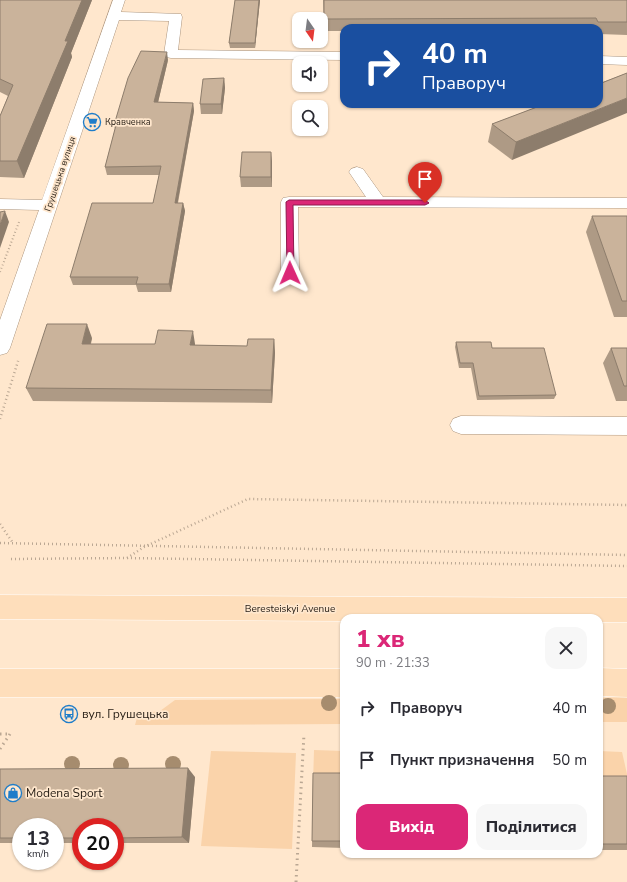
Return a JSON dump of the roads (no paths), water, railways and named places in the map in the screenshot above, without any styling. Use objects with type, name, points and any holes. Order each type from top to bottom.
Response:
[{"type":"main road","name":"Beresteiskyi Avenue","points":[[0,607],[627,610]]},
{"type":"main road","points":[[603,682],[627,682]]},
{"type":"main road","points":[[0,683],[340,683]]},
{"type":"street","name":"Грушецька вулиця","points":[[0,348],[50,205],[113,16],[120,0]]},
{"type":"street","points":[[113,16],[176,16],[171,54],[340,56]]},
{"type":"street","points":[[603,60],[627,61]]},
{"type":"street","points":[[357,172],[379,203]]},
{"type":"street","points":[[290,273],[289,202],[627,203]]},
{"type":"street","points":[[0,204],[50,205]]},
{"type":"street","points":[[461,425],[627,426]]},
{"type":"place","name":"Кравченка","points":[[92,122]]},
{"type":"place","name":"вул. Грушецька","points":[[69,714]]},
{"type":"place","name":"Modena Sport","points":[[13,793]]}]
